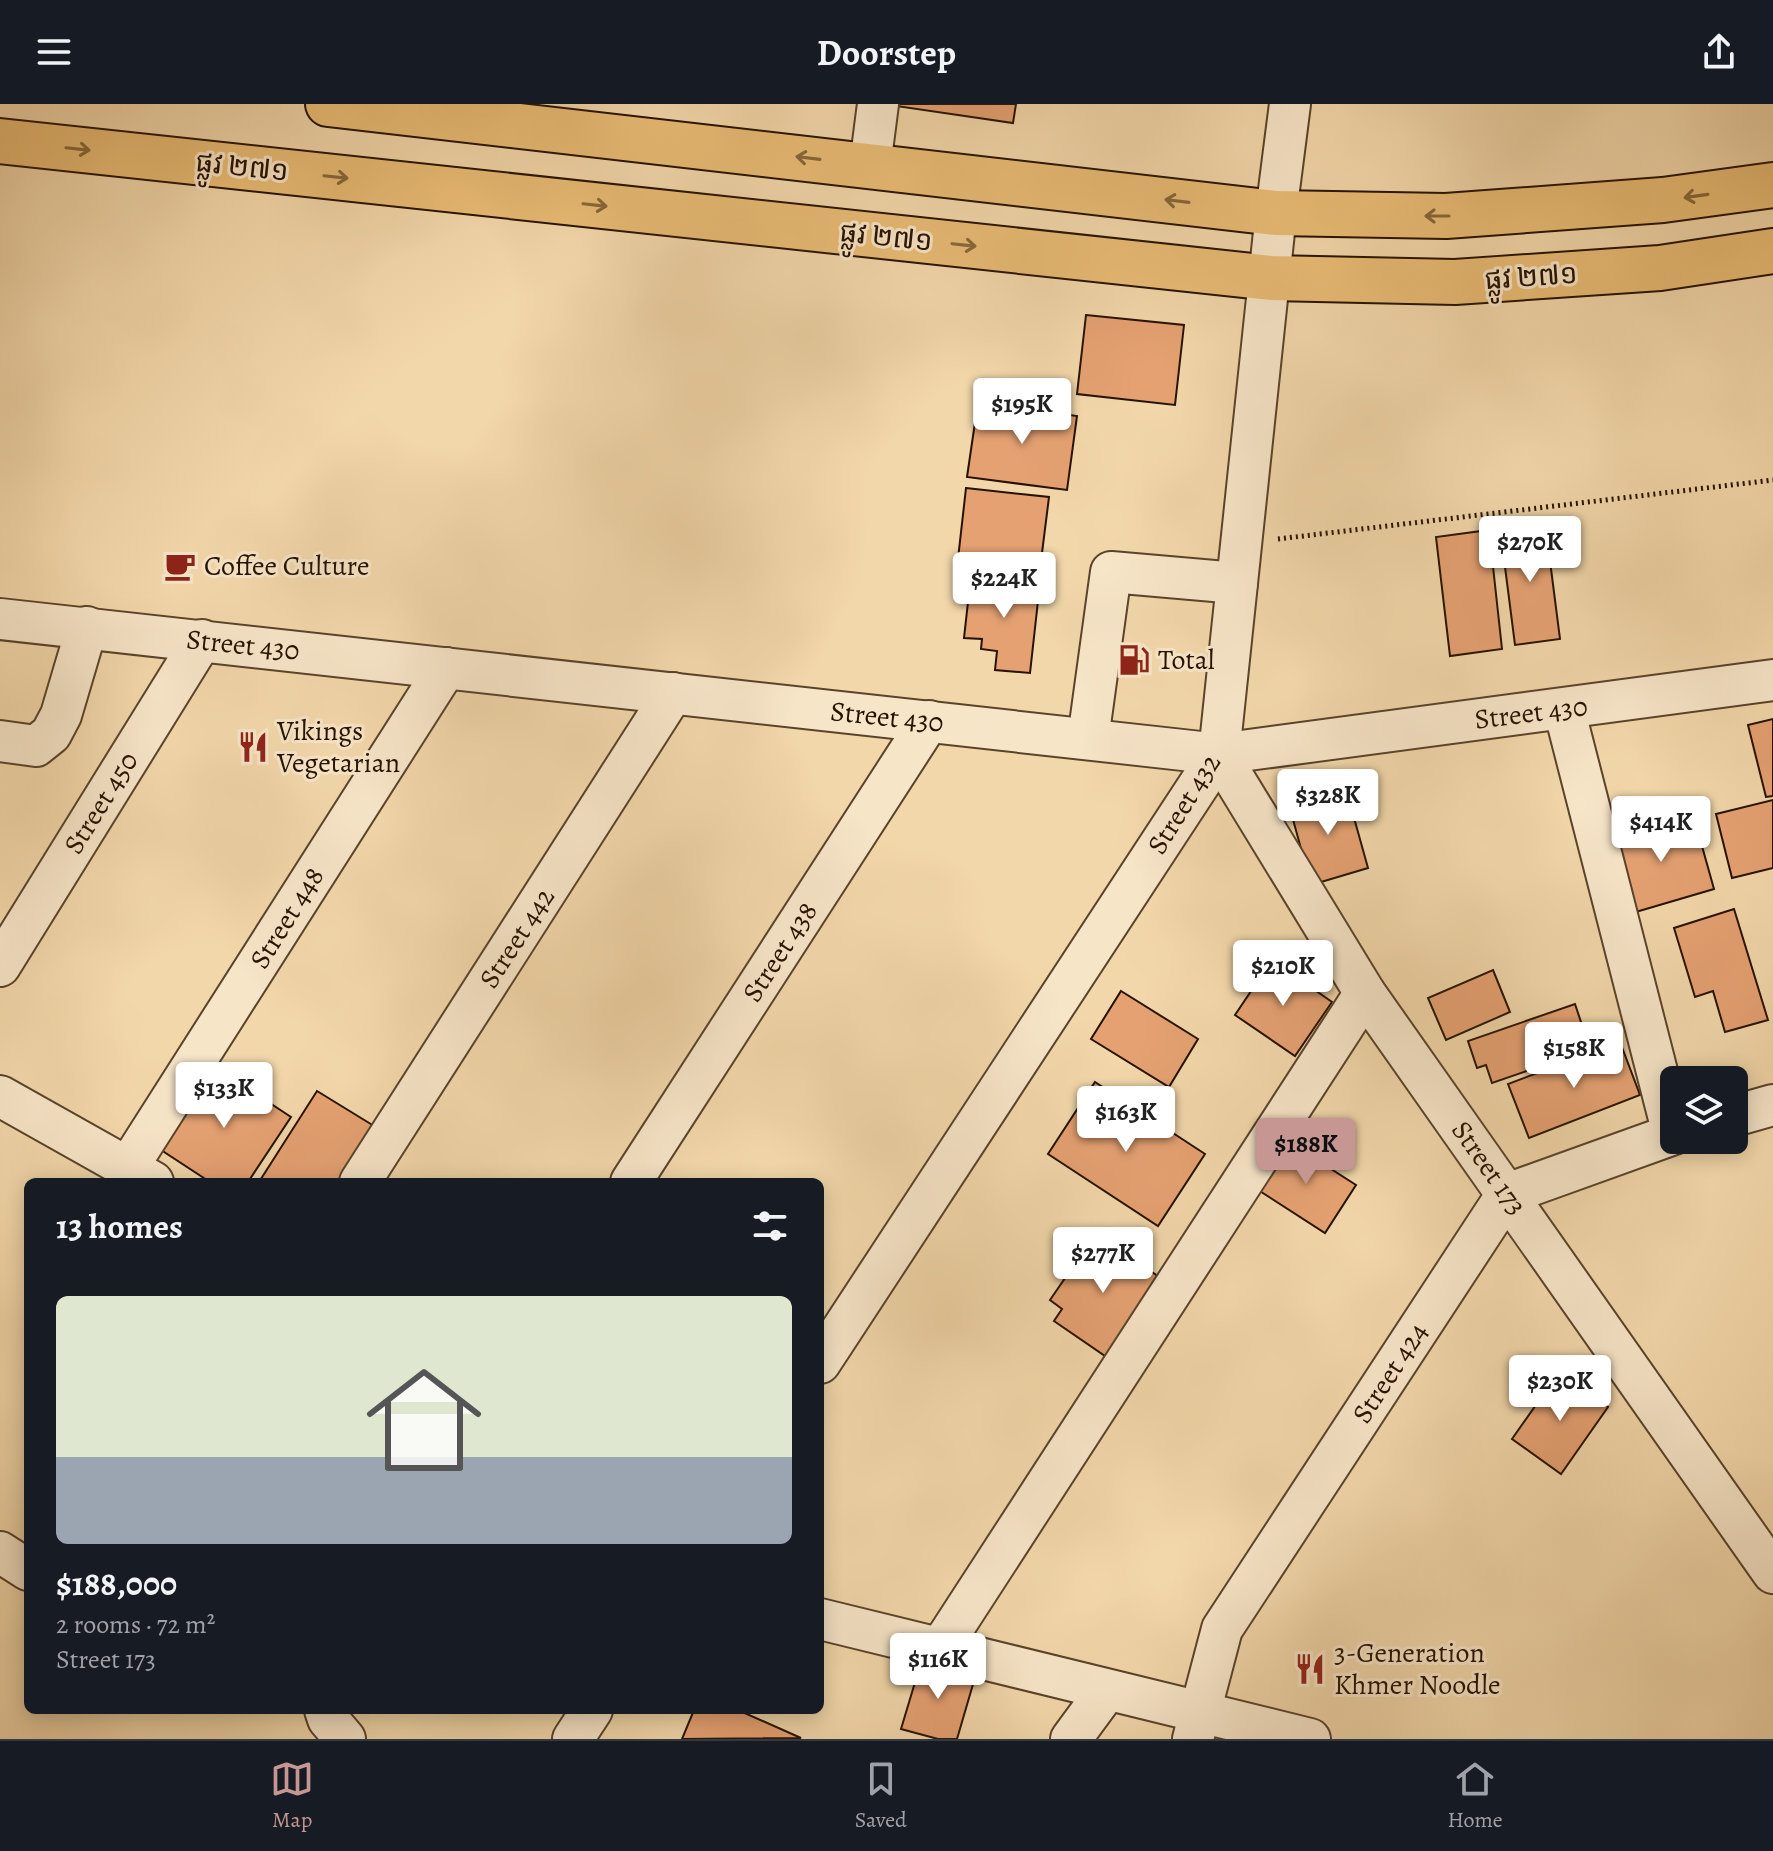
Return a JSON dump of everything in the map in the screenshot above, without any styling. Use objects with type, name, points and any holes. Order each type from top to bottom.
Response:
[{"type":"main road","points":[[345,105],[1276,213],[1446,216],[1663,200],[1773,185]]},
{"type":"main road","name":"ផ្លូវ ២៧១","points":[[0,141],[1271,278],[1455,282],[1660,268],[1773,251]]},
{"type":"street","points":[[870,166],[878,104]]},
{"type":"street","name":"Street 432","points":[[824,1357],[1219,754],[1290,104]]},
{"type":"street","points":[[1088,739],[1111,572],[1237,583]]},
{"type":"street","name":"Street 430","points":[[0,619],[1219,754],[1773,680]]},
{"type":"street","points":[[0,741],[36,746],[51,734],[61,715],[87,627]]},
{"type":"street","name":"Street 450","points":[[0,966],[202,640]]},
{"type":"street","name":"Street 448","points":[[140,1175],[446,668]]},
{"type":"street","name":"Street 442","points":[[363,1178],[673,693]]},
{"type":"street","points":[[1564,709],[1660,1080]]},
{"type":"street","name":"Street 438","points":[[634,1178],[929,721]]},
{"type":"street","name":"Street 173","points":[[1219,754],[1365,993],[1768,1556]]},
{"type":"street","points":[[939,1650],[1365,993]]},
{"type":"street","points":[[0,1096],[140,1175]]},
{"type":"street","points":[[1748,1112],[1773,1105]]},
{"type":"street","points":[[1507,1194],[1660,1139]]},
{"type":"street","name":"Street 424","points":[[1196,1726],[1222,1629],[1507,1194]]},
{"type":"street","points":[[0,1552],[24,1567]]},
{"type":"street","points":[[824,1620],[1107,1690],[1196,1726],[1310,1739]]},
{"type":"street","points":[[1071,1739],[1107,1690]]},
{"type":"street","points":[[326,1714],[345,1739]]},
{"type":"street","points":[[573,1739],[589,1714]]},
{"type":"path","points":[[1241,543],[1773,480]]},
{"type":"building","points":[[896,104],[1016,104],[1013,123]]},
{"type":"building","points":[[1086,315],[1184,325],[1175,405],[1077,394]]},
{"type":"building","points":[[978,402],[1077,416],[1067,490],[967,477]]},
{"type":"building","points":[[966,488],[1049,497],[1040,569],[958,559]]},
{"type":"building","points":[[1545,522],[1560,639],[1515,645],[1500,528]]},
{"type":"building","points":[[1489,530],[1502,649],[1450,656],[1436,537]]},
{"type":"building","points":[[971,575],[1040,583],[1030,673],[995,670],[997,651],[981,649],[982,639],[964,638]]},
{"type":"building","points":[[1773,719],[1773,796],[1766,797],[1748,725]]},
{"type":"building","points":[[1346,789],[1368,868],[1311,885],[1289,805]]},
{"type":"building","points":[[1773,800],[1773,868],[1732,878],[1716,814]]},
{"type":"building","points":[[1693,814],[1714,889],[1629,914],[1607,839]]},
{"type":"building","points":[[1734,909],[1768,1020],[1725,1032],[1713,991],[1695,997],[1674,928]]},
{"type":"building","points":[[1272,960],[1332,1002],[1295,1056],[1235,1015]]},
{"type":"building","points":[[1493,970],[1510,1012],[1446,1040],[1428,998]]},
{"type":"building","points":[[1121,991],[1198,1039],[1169,1087],[1091,1039]]},
{"type":"building","points":[[1575,1004],[1590,1049],[1492,1083],[1486,1065],[1477,1068],[1468,1041]]},
{"type":"building","points":[[1620,1042],[1640,1095],[1529,1138],[1508,1084]]},
{"type":"building","points":[[212,1065],[291,1117],[251,1178],[204,1178],[158,1148]]},
{"type":"building","points":[[1095,1082],[1205,1154],[1158,1226],[1048,1154]]},
{"type":"building","points":[[317,1091],[374,1126],[341,1178],[262,1178]]},
{"type":"building","points":[[1286,1140],[1356,1185],[1325,1233],[1255,1188]]},
{"type":"building","points":[[1096,1233],[1162,1279],[1108,1358],[1054,1321],[1062,1309],[1050,1300]]},
{"type":"building","points":[[1559,1372],[1608,1407],[1561,1474],[1512,1439]]},
{"type":"building","points":[[922,1659],[976,1674],[957,1739],[938,1739],[901,1729]]},
{"type":"building","points":[[692,1714],[747,1714],[801,1738],[682,1739]]},
{"type":"place","name":"Coffee Culture","points":[[180,566]]},
{"type":"place","name":"Total","points":[[1134,660]]},
{"type":"place","name":"Vikings Vegetarian","points":[[253,747]]},
{"type":"place","name":"3-Generation Khmer Noodle","points":[[1310,1669]]}]
